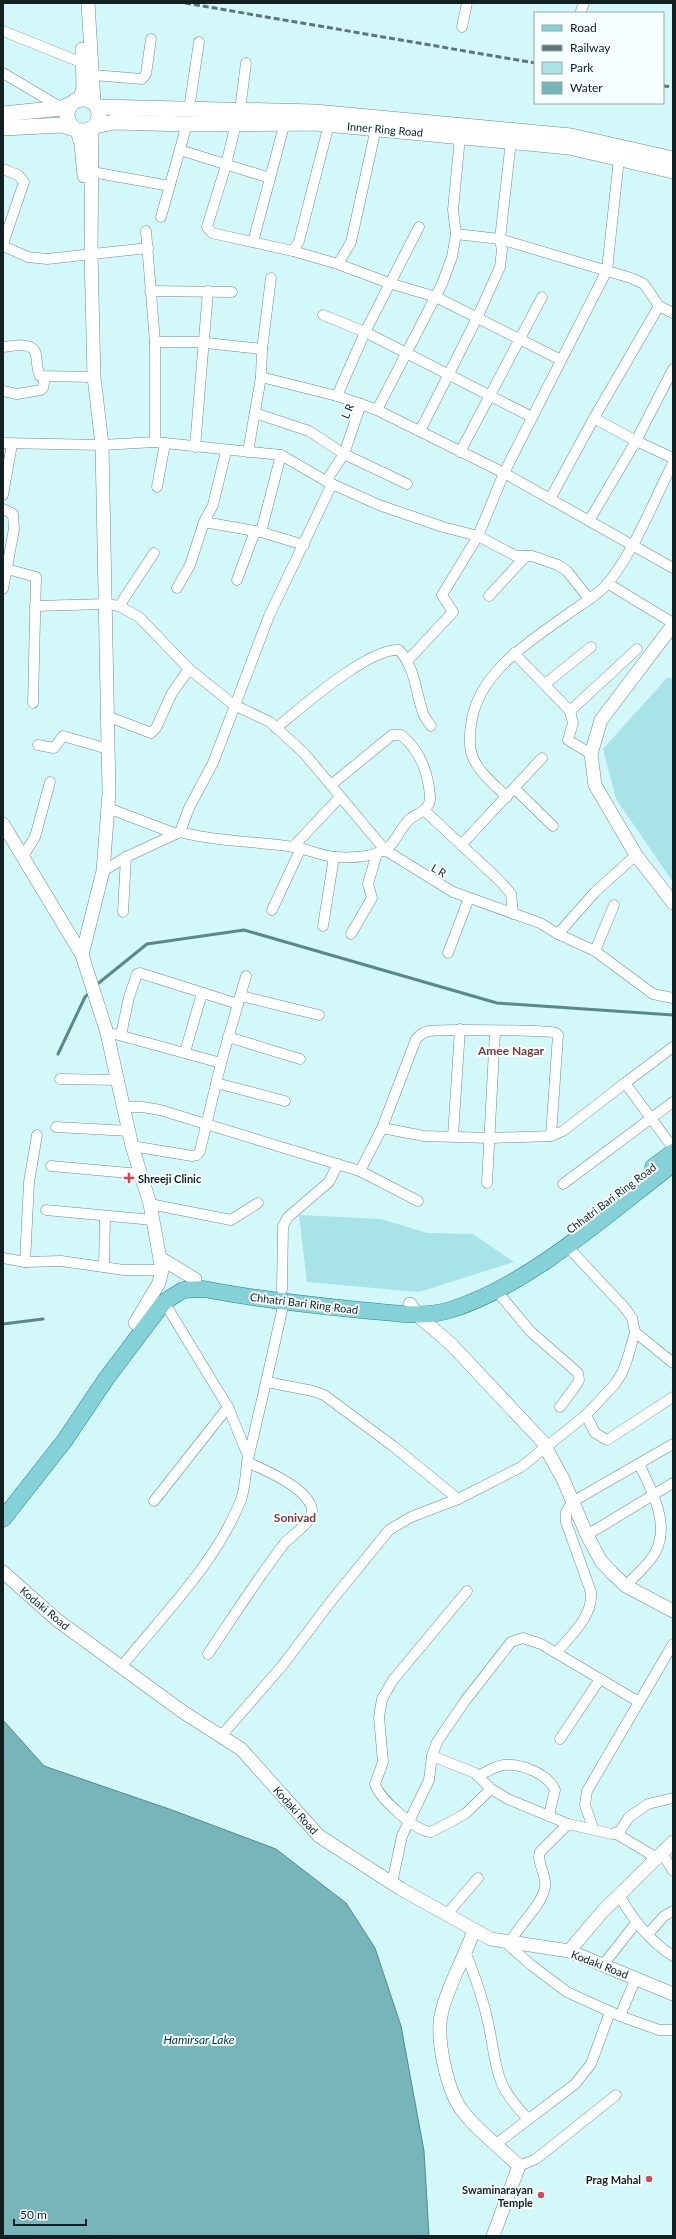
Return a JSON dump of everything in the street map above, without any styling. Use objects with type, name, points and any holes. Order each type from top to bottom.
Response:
[{"type":"main road","name":"Inner Ring Road","points":[[3,114],[81,104],[189,109],[285,122],[376,128],[569,147],[673,171]]},
{"type":"main road","points":[[3,128],[62,124],[75,129],[88,131],[94,127],[99,116],[81,104],[66,113],[67,119],[75,129]]},
{"type":"main road","name":"Inner Ring Road","points":[[94,127],[114,122],[187,124],[238,116],[315,112],[571,136],[673,160]]},
{"type":"main road","name":"Chhatri Bari Ring Road","points":[[413,1309],[447,1300],[491,1281],[543,1250],[673,1152]]},
{"type":"main road","name":"Chhatri Bari Ring Road","points":[[3,1519],[65,1440],[106,1379],[164,1302],[183,1290],[204,1289],[413,1309],[450,1310],[496,1290],[548,1259],[673,1164]]},
{"type":"main road","name":"Chhatri Bari Ring Road","points":[[3,1502],[56,1434],[135,1323],[157,1295],[180,1280],[204,1279],[283,1296]]},
{"type":"street","points":[[81,3],[83,63],[81,104]]},
{"type":"street","points":[[81,104],[93,76],[88,3]]},
{"type":"street","points":[[462,27],[467,3]]},
{"type":"street","points":[[3,31],[83,63]]},
{"type":"street","points":[[93,76],[142,79],[146,74],[151,39]]},
{"type":"street","points":[[189,109],[199,42]]},
{"type":"street","points":[[246,63],[238,116],[226,164],[207,227],[212,233],[293,251],[338,264],[389,284],[436,297],[561,360]]},
{"type":"street","points":[[3,73],[81,104]]},
{"type":"street","points":[[253,242],[285,122]]},
{"type":"street","points":[[161,217],[187,124]]},
{"type":"street","points":[[293,251],[299,240],[329,124]]},
{"type":"street","points":[[82,955],[103,871],[108,808],[102,445],[94,377],[91,250],[94,127]]},
{"type":"street","points":[[338,264],[351,242],[376,128]]},
{"type":"street","points":[[75,129],[81,144],[91,250]]},
{"type":"street","points":[[377,410],[436,297],[452,257],[456,234],[453,210],[460,136]]},
{"type":"street","points":[[420,431],[477,318],[500,267],[502,250],[500,239],[511,141]]},
{"type":"street","points":[[180,150],[270,178]]},
{"type":"street","points":[[408,660],[453,612],[442,594],[478,536],[504,473],[607,270],[619,158]]},
{"type":"street","points":[[3,169],[18,175],[24,182],[3,245],[28,257],[47,259],[91,250],[148,248]]},
{"type":"street","points":[[92,172],[170,186]]},
{"type":"street","points":[[337,396],[365,332],[419,227]]},
{"type":"street","points":[[146,231],[155,342],[160,442],[157,487]]},
{"type":"street","points":[[456,234],[500,239],[607,270],[644,284],[659,306],[673,313]]},
{"type":"street","points":[[248,452],[261,377],[262,349],[272,278]]},
{"type":"street","points":[[150,291],[232,292]]},
{"type":"street","points":[[195,447],[206,343],[208,291]]},
{"type":"street","points":[[460,452],[488,395],[542,297]]},
{"type":"street","points":[[550,499],[594,418],[659,306]]},
{"type":"street","points":[[323,315],[365,332],[406,352],[532,417]]},
{"type":"street","points":[[155,342],[206,343],[262,349]]},
{"type":"street","points":[[3,347],[23,346],[32,349],[36,352],[38,372],[40,376],[45,378],[94,377]]},
{"type":"street","points":[[589,521],[636,441],[673,369]]},
{"type":"street","points":[[261,377],[337,396],[361,404]]},
{"type":"street","points":[[3,391],[17,394],[41,390],[45,378]]},
{"type":"street","name":"L R","points":[[178,833],[189,808],[213,763],[269,616],[304,545],[329,483],[344,454],[361,404],[377,410],[504,473],[673,568]]},
{"type":"street","points":[[255,413],[309,431],[344,454],[407,484]]},
{"type":"street","points":[[594,418],[636,441],[673,458]]},
{"type":"street","points":[[3,494],[8,444],[102,445],[160,442],[226,451],[281,455],[329,483],[379,505],[443,527],[478,536],[516,556],[526,556],[558,565],[567,571],[589,599]]},
{"type":"street","points":[[177,588],[190,565],[204,522],[217,493],[226,451]]},
{"type":"street","points":[[236,580],[258,532],[281,455]]},
{"type":"street","points":[[507,797],[484,774],[472,756],[470,733],[474,710],[482,688],[514,653],[589,599],[607,583],[631,545],[673,463]]},
{"type":"street","points":[[3,509],[13,514],[14,529],[3,589]]},
{"type":"street","points":[[204,522],[258,532],[304,545]]},
{"type":"street","points":[[119,606],[154,553]]},
{"type":"street","points":[[489,596],[526,556]]},
{"type":"street","points":[[7,569],[36,577],[32,702]]},
{"type":"street","points":[[607,583],[673,624],[602,720],[591,754],[595,785],[636,855],[673,903]]},
{"type":"street","name":"L R","points":[[35,606],[105,604],[119,606],[139,617],[189,670],[234,705],[270,722],[304,752],[381,852],[447,888],[469,898],[540,923],[558,934],[595,951],[653,994],[673,998]]},
{"type":"street","points":[[545,684],[591,647]]},
{"type":"street","points":[[276,728],[354,667],[392,649],[399,650],[408,660],[414,674],[422,711],[431,726]]},
{"type":"street","points":[[570,711],[637,650]]},
{"type":"street","points":[[514,653],[570,711],[572,723],[568,740],[591,754]]},
{"type":"street","points":[[107,716],[152,734],[172,693],[189,670]]},
{"type":"street","points":[[331,786],[392,735],[401,735],[410,742],[423,764],[429,784],[430,799],[425,812],[410,820],[381,852],[368,884],[372,898],[351,934]]},
{"type":"street","points":[[38,745],[54,748],[63,736],[108,749]]},
{"type":"street","points":[[461,845],[515,789],[542,758]]},
{"type":"street","points":[[23,856],[35,837],[50,782]]},
{"type":"street","points":[[515,789],[553,826]]},
{"type":"street","points":[[272,910],[297,847],[340,797]]},
{"type":"street","points":[[108,808],[178,833],[198,837],[297,847],[334,857],[381,852]]},
{"type":"street","points":[[425,812],[501,882],[511,894],[513,914]]},
{"type":"street","points":[[3,824],[82,955],[107,1033],[132,1146],[150,1204],[161,1264],[159,1283],[135,1323]]},
{"type":"street","points":[[103,871],[126,857],[178,833]]},
{"type":"street","points":[[558,934],[595,892],[636,855]]},
{"type":"street","points":[[123,912],[126,857]]},
{"type":"street","points":[[323,926],[334,857]]},
{"type":"street","points":[[448,953],[469,898]]},
{"type":"street","points":[[595,951],[614,905]]},
{"type":"street","points":[[121,1035],[129,997],[137,974],[202,993],[319,1015]]},
{"type":"street","points":[[132,1146],[192,1156],[197,1155],[200,1151],[221,1063],[246,976]]},
{"type":"street","points":[[185,1052],[202,993]]},
{"type":"street","points":[[453,1136],[460,1029]]},
{"type":"street","points":[[360,1171],[382,1128],[416,1039],[422,1033],[430,1031],[460,1029],[495,1031],[553,1031],[558,1035],[551,1136]]},
{"type":"street","points":[[487,1183],[495,1031]]},
{"type":"street","points":[[107,1033],[121,1035],[221,1063]]},
{"type":"street","points":[[228,1037],[300,1059]]},
{"type":"street","points":[[382,1128],[424,1136],[490,1138],[551,1136],[563,1131],[673,1047]]},
{"type":"street","points":[[60,1079],[118,1080]]},
{"type":"street","points":[[216,1083],[285,1101]]},
{"type":"street","points":[[625,1083],[650,1120],[673,1148]]},
{"type":"street","points":[[563,1184],[673,1102]]},
{"type":"street","points":[[124,1107],[144,1106],[206,1126],[360,1171],[418,1201]]},
{"type":"street","points":[[56,1127],[129,1131]]},
{"type":"street","points":[[25,1262],[30,1182],[37,1135]]},
{"type":"street","points":[[121,1666],[210,1558],[227,1530],[242,1498],[248,1459],[267,1382],[283,1296],[283,1226],[288,1217],[329,1182],[338,1164]]},
{"type":"street","points":[[50,1166],[140,1174]]},
{"type":"street","points":[[150,1204],[230,1220],[236,1218],[258,1204]]},
{"type":"street","points":[[46,1210],[153,1220]]},
{"type":"street","points":[[104,1267],[105,1216]]},
{"type":"street","points":[[221,1736],[282,1666],[332,1600],[389,1530],[411,1518],[458,1499],[521,1467],[586,1415],[604,1397],[622,1373],[635,1332],[632,1318],[624,1307],[566,1245]]},
{"type":"street","points":[[3,1258],[25,1262],[61,1261],[104,1267],[161,1264],[195,1279]]},
{"type":"street","points":[[496,1290],[530,1331],[578,1373],[577,1384],[560,1407]]},
{"type":"street","points":[[164,1302],[228,1407],[248,1459],[302,1494],[311,1506],[312,1514],[309,1520],[285,1544],[208,1654]]},
{"type":"street","points":[[413,1309],[451,1344],[545,1447],[601,1561],[626,1586],[673,1610]]},
{"type":"street","points":[[635,1332],[673,1363]]},
{"type":"street","points":[[267,1382],[313,1391],[324,1395],[393,1446],[458,1499]]},
{"type":"street","points":[[586,1415],[595,1433],[607,1440],[673,1397]]},
{"type":"street","points":[[154,1501],[228,1407]]},
{"type":"street","points":[[556,1653],[586,1615],[592,1599],[591,1592],[566,1522],[566,1512],[572,1502],[673,1444]]},
{"type":"street","points":[[626,1586],[656,1552],[660,1542],[660,1517],[654,1495],[639,1464]]},
{"type":"street","points":[[587,1535],[673,1483]]},
{"type":"street","name":"Kodaki Road","points":[[3,1572],[57,1620],[183,1712],[241,1749],[319,1836],[392,1883],[491,1939],[569,1951],[673,1994]]},
{"type":"street","points":[[3,1578],[57,1620]]},
{"type":"street","points":[[467,1592],[393,1680],[382,1700],[379,1717],[383,1762],[375,1784],[380,1793],[408,1821],[427,1832],[435,1831],[465,1814],[491,1789]]},
{"type":"street","points":[[392,1883],[402,1836],[429,1780],[432,1756],[445,1730],[511,1642],[524,1638],[541,1644],[639,1702]]},
{"type":"street","points":[[592,1828],[585,1805],[587,1791],[673,1644]]},
{"type":"street","points":[[560,1739],[600,1679]]},
{"type":"street","points":[[432,1756],[465,1768],[478,1776],[491,1789],[508,1799],[568,1824],[615,1834],[660,1856],[673,1871]]},
{"type":"street","points":[[478,1776],[504,1765],[527,1769],[544,1777],[555,1790],[549,1815]]},
{"type":"street","points":[[615,1834],[620,1831],[635,1812],[648,1804],[673,1798]]},
{"type":"street","points":[[568,1824],[540,1852],[538,1857],[546,1881],[544,1892],[507,1941],[531,1965],[567,1992],[610,2012],[659,2030],[673,2030]]},
{"type":"street","points":[[569,1951],[603,1911],[673,1842]]},
{"type":"street","points":[[446,1914],[478,1878]]},
{"type":"street","points":[[619,1895],[636,1924],[648,1934],[657,1946],[673,1956]]},
{"type":"street","points":[[648,1934],[664,1916],[673,1911]]},
{"type":"street","points":[[603,1965],[636,1924]]},
{"type":"street","points":[[474,1930],[466,1954],[447,1994],[441,2014],[440,2036],[444,2065],[452,2093],[463,2113],[519,2166]]},
{"type":"street","points":[[466,1954],[488,2021],[500,2084],[514,2104],[528,2119]]},
{"type":"street","points":[[620,2016],[636,1978]]},
{"type":"street","points":[[496,2144],[575,2084],[591,2064],[610,2012]]},
{"type":"street","points":[[493,2236],[519,2166],[536,2159],[616,2095]]},
{"type":"green space","points":[[667,678],[673,678],[673,882],[616,799],[603,749]]},
{"type":"green space","points":[[299,1215],[381,1219],[427,1233],[473,1234],[514,1262],[419,1292],[307,1282]]},
{"type":"water","name":"Hamirsar Lake","points":[[3,1720],[44,1766],[172,1810],[276,1849],[346,1903],[375,1948],[401,2026],[424,2151],[429,2236],[3,2236]]},
{"type":"waterway","points":[[95,986],[147,944],[244,930],[497,1003],[673,1015]]},
{"type":"waterway","points":[[58,1054],[85,997],[90,992]]},
{"type":"waterway","points":[[3,1324],[43,1319]]},
{"type":"railway","points":[[185,3],[534,63]]},
{"type":"railway","points":[[664,86],[673,87]]},
{"type":"place","name":"Shreeji Clinic","points":[[129,1178]]},
{"type":"place","name":"Prag Mahal","points":[[649,2179]]},
{"type":"place","name":"Swaminarayan Temple","points":[[541,2195]]},
{"type":"district","name":"Amee Nagar","points":[[511,1050]]},
{"type":"district","name":"Sonivad","points":[[295,1517]]}]
